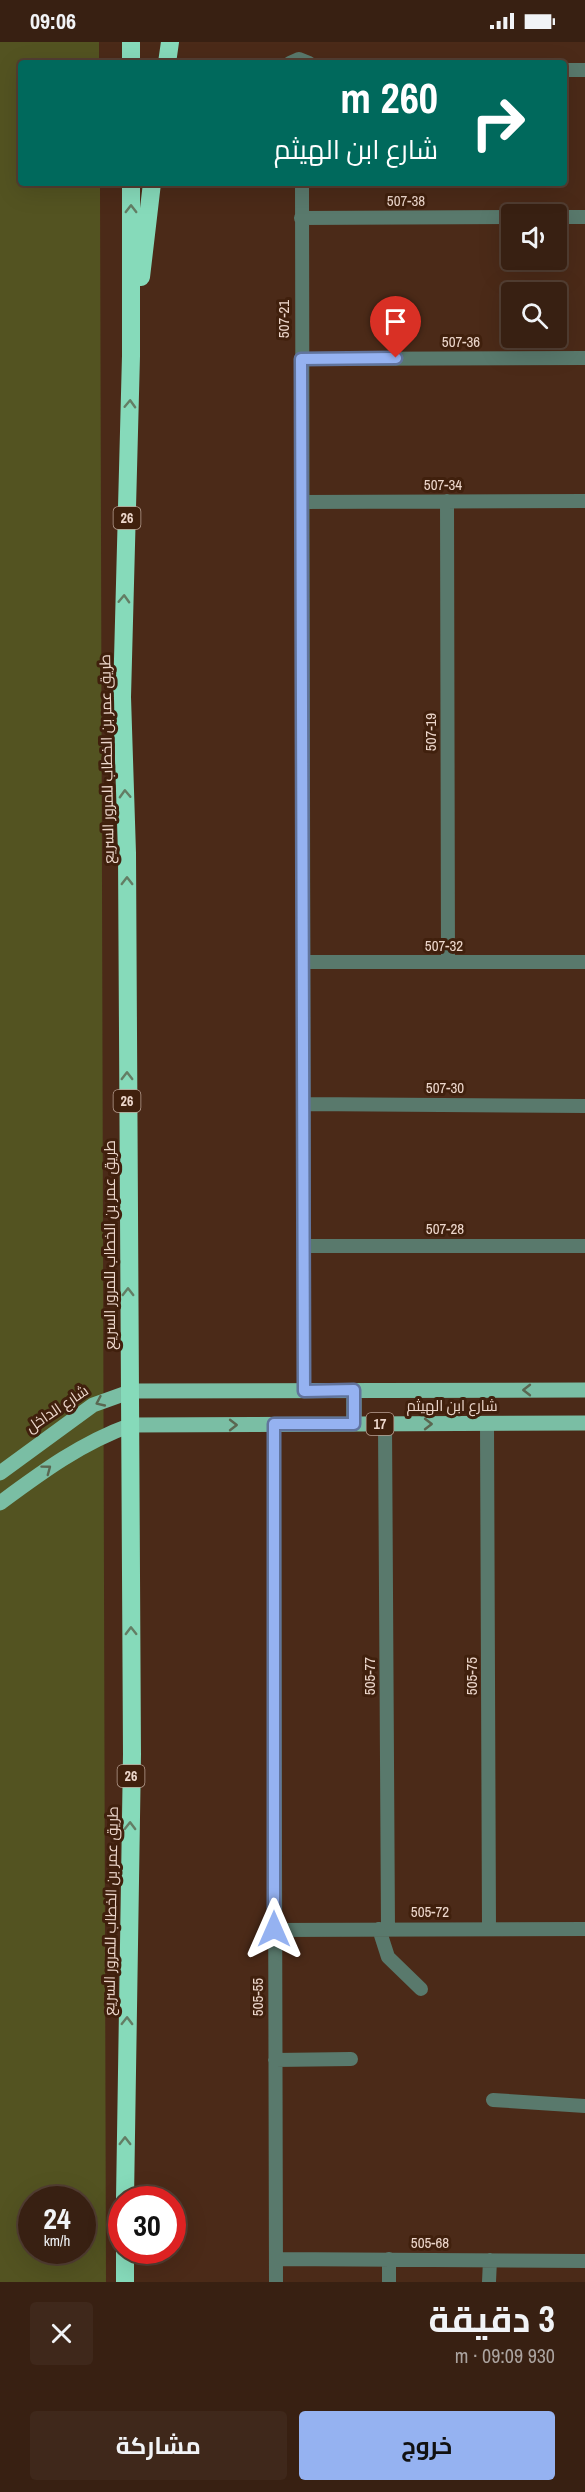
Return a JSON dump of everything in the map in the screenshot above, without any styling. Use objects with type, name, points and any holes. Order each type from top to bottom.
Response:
[{"type":"highway","points":[[131,42],[131,60]]},
{"type":"highway","name":"طريق عمر بن الخطاب للمرور السريع","points":[[125,2186],[132,1754],[127,853],[122,697],[131,356],[131,186]]},
{"type":"highway","points":[[131,356],[152,186]]},
{"type":"highway","points":[[125,2264],[125,2282]]},
{"type":"main road","points":[[354,1390],[354,1424]]},
{"type":"main road","name":"شارع ابن الهيثم","points":[[178,1391],[585,1390]]},
{"type":"main road","name":"شارع الداخل","points":[[0,1473],[93,1405],[132,1391],[178,1391]]},
{"type":"main road","name":"شارع ابن الهيثم","points":[[0,1503],[63,1456],[104,1435],[131,1425],[585,1424]]},
{"type":"street","points":[[567,70],[585,70]]},
{"type":"street","name":"507-21","points":[[302,186],[300,218],[304,1391]]},
{"type":"street","name":"507-38","points":[[300,218],[501,217]]},
{"type":"street","points":[[567,217],[585,217]]},
{"type":"street","name":"507-36","points":[[301,359],[585,358]]},
{"type":"street","name":"507-19","points":[[447,501],[448,962]]},
{"type":"street","name":"507-34","points":[[302,502],[585,501]]},
{"type":"street","name":"507-32","points":[[304,962],[585,962]]},
{"type":"street","name":"507-30","points":[[304,1104],[585,1106]]},
{"type":"street","name":"507-28","points":[[305,1246],[585,1246]]},
{"type":"street","name":"505-55","points":[[274,1424],[276,2282]]},
{"type":"street","name":"505-77","points":[[386,1424],[383,1929],[388,1957],[420,1989]]},
{"type":"street","name":"505-75","points":[[487,1424],[489,1929]]},
{"type":"street","name":"505-72","points":[[274,1929],[585,1929]]},
{"type":"street","points":[[275,2060],[351,2059]]},
{"type":"street","points":[[493,2100],[585,2106]]},
{"type":"street","name":"505-68","points":[[276,2259],[585,2261]]},
{"type":"street","points":[[389,2259],[389,2282]]},
{"type":"street","points":[[489,2282],[490,2260]]},
{"type":"shaded area","points":[[0,42],[99,42],[99,60],[18,60],[18,186],[100,186],[106,2282],[0,2282]]},
{"type":"route","points":[[274,1929],[274,1424],[354,1424],[354,1390],[304,1391],[301,359],[396,358]]}]
